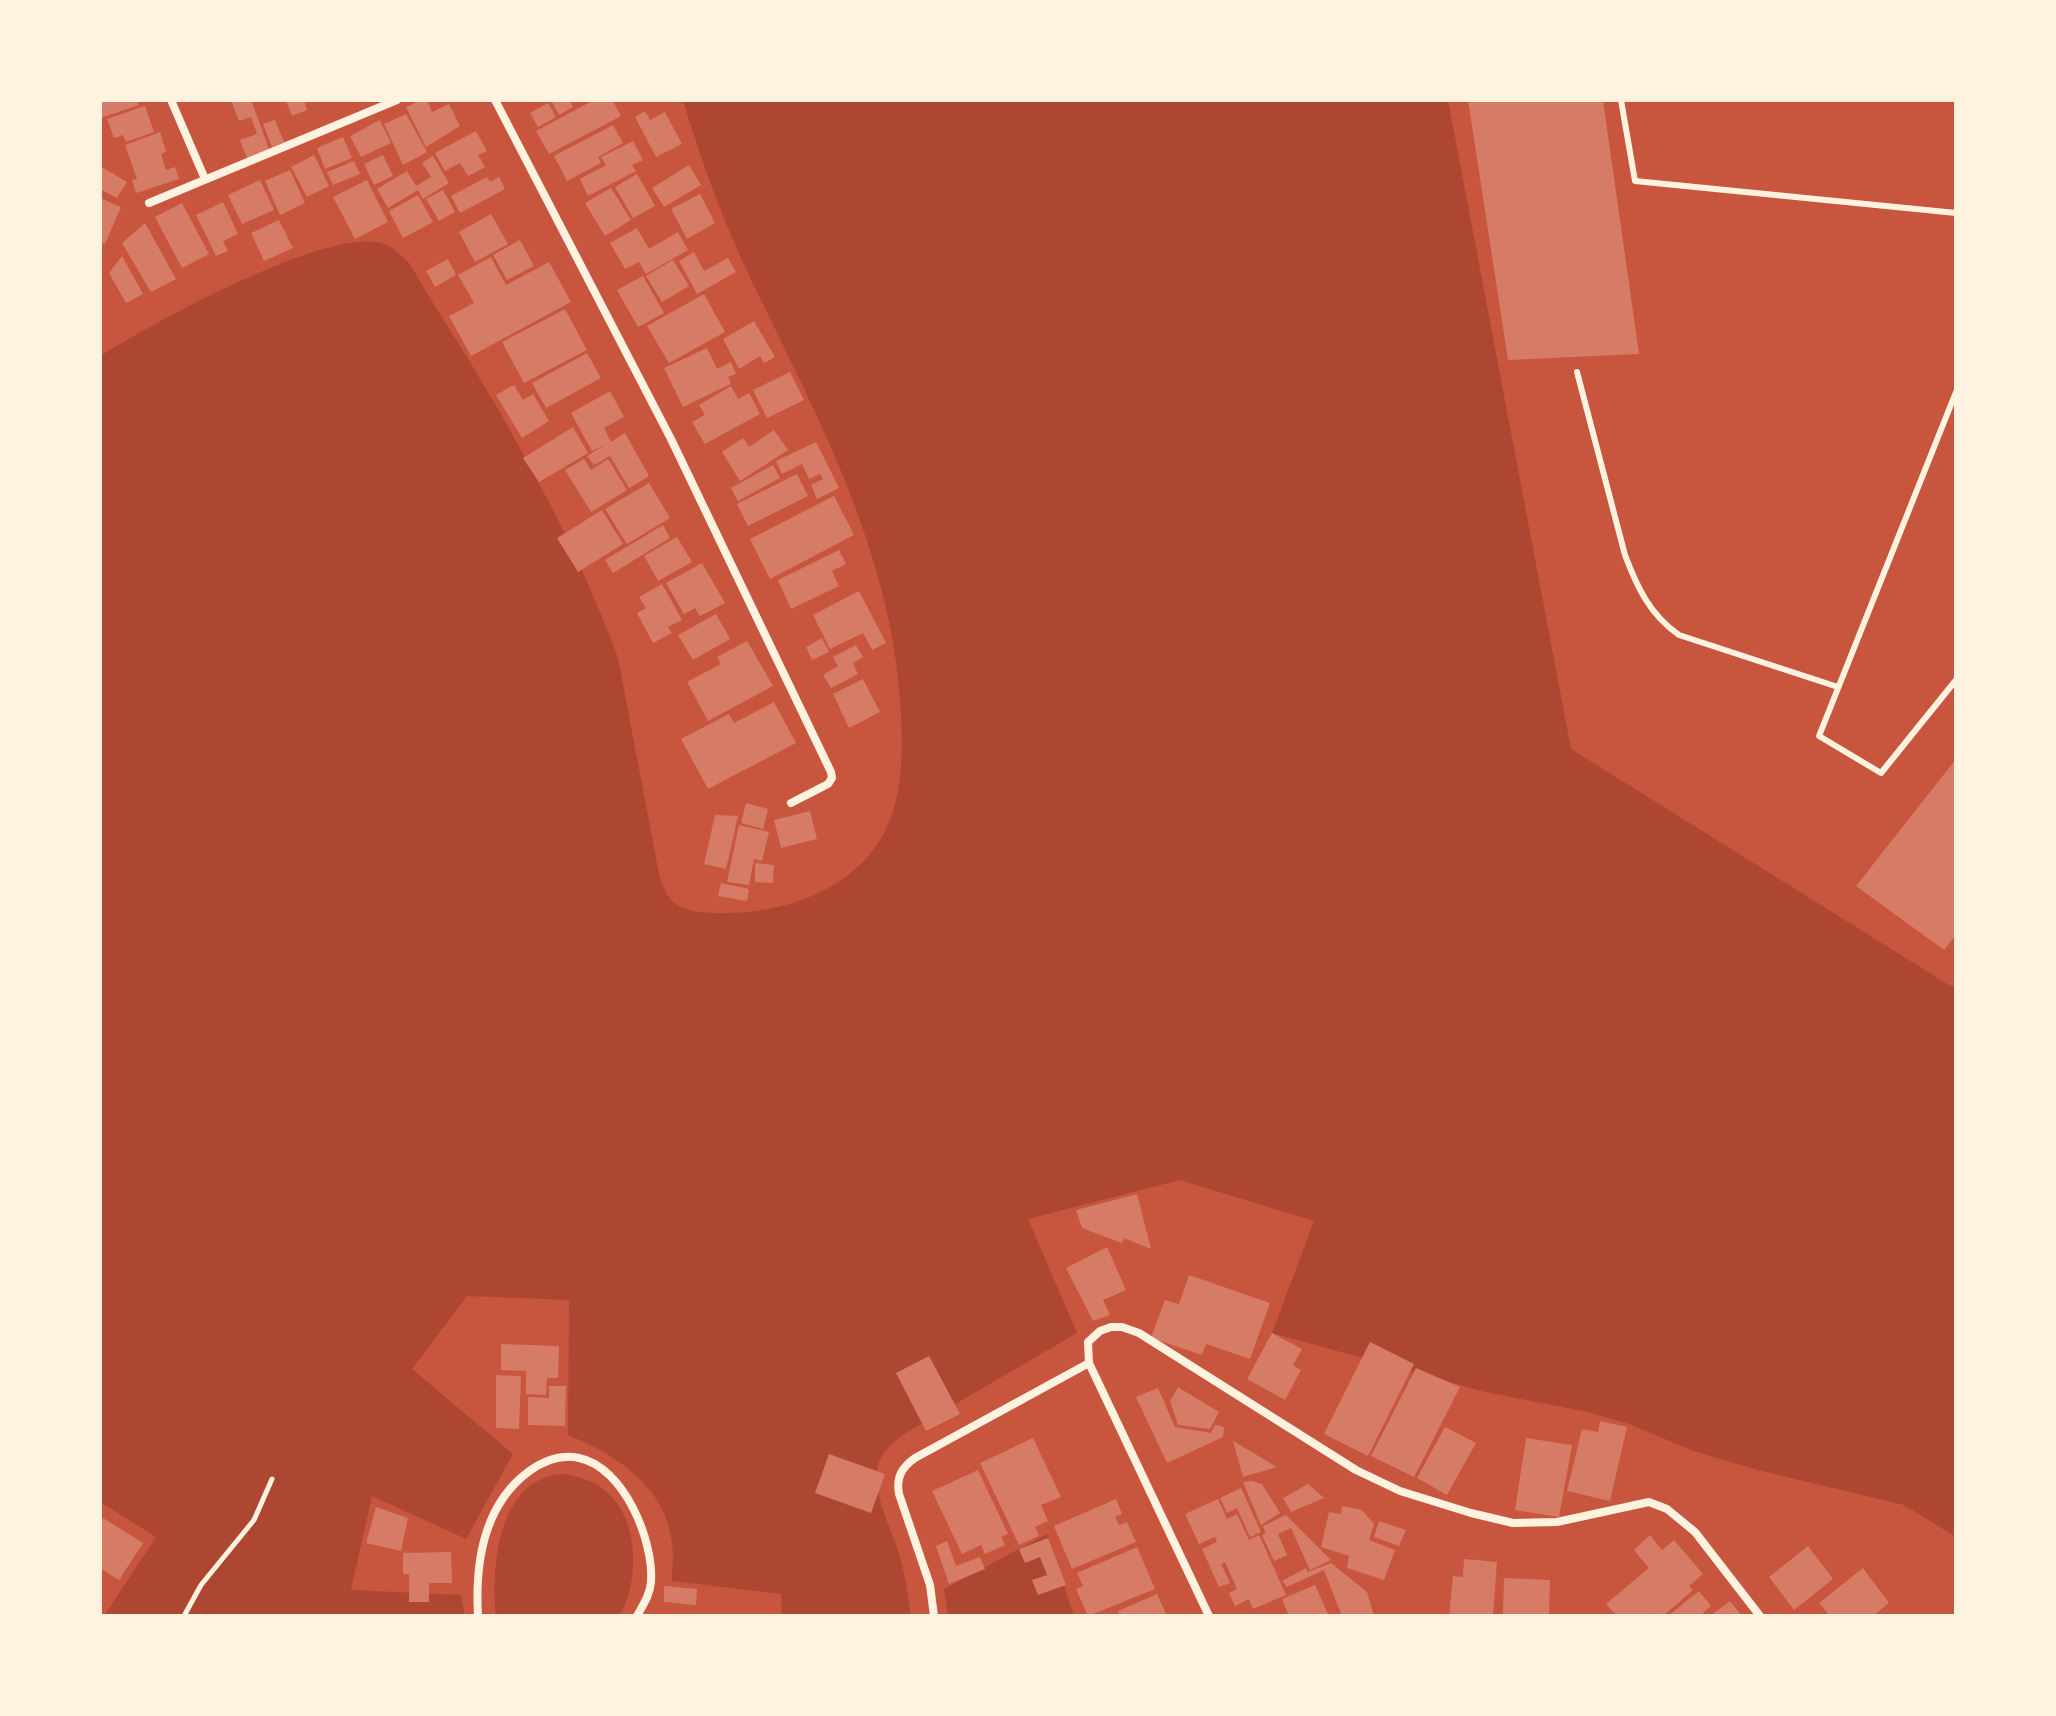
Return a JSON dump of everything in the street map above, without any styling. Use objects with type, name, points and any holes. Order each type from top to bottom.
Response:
[{"type":"street","points":[[171,100],[205,179]]},
{"type":"street","points":[[149,203],[397,100]]},
{"type":"street","points":[[495,100],[671,439],[821,749],[832,778],[828,784],[791,803]]},
{"type":"street","points":[[1209,1616],[1089,1363],[1088,1342],[1100,1331],[1122,1327],[1139,1333],[1356,1470],[1400,1491],[1513,1523],[1557,1522],[1649,1502],[1667,1509],[1695,1532],[1760,1616]]},
{"type":"street","points":[[934,1616],[926,1571],[899,1494],[897,1484],[901,1470],[915,1458],[1089,1363]]},
{"type":"street","points":[[478,1616],[481,1550],[499,1504],[511,1487],[536,1466],[564,1457],[589,1461],[604,1472],[628,1499],[640,1524],[649,1548],[651,1581],[648,1595],[637,1616]]},
{"type":"lane","points":[[1621,100],[1635,181],[1956,213]]},
{"type":"lane","points":[[1577,372],[1625,555],[1636,585],[1657,617],[1679,635],[1838,687]]},
{"type":"lane","points":[[1956,392],[1819,736],[1881,773],[1956,680]]},
{"type":"path","points":[[184,1616],[201,1585],[254,1520],[272,1479]]},
{"type":"shaded area","points":[[683,100],[1448,100],[1571,749],[1952,987],[1956,982],[1956,1537],[1904,1505],[1754,1469],[1691,1450],[1629,1424],[1588,1412],[1485,1392],[1272,1333],[1314,1221],[1180,1180],[1028,1219],[1077,1333],[909,1431],[884,1452],[879,1462],[877,1485],[901,1562],[911,1616],[782,1616],[781,1594],[672,1581],[673,1548],[668,1523],[649,1489],[636,1475],[604,1452],[568,1435],[569,1300],[467,1296],[412,1369],[513,1454],[466,1539],[372,1496],[351,1590],[461,1595],[465,1616],[104,1616],[156,1537],[100,1502],[100,356],[196,302],[280,264],[355,242],[381,243],[397,252],[410,264],[521,450],[574,552],[604,623],[618,658],[660,879],[668,896],[686,909],[716,913],[767,909],[811,896],[832,886],[866,858],[880,840],[893,812],[900,781],[902,749],[896,659],[870,548],[850,494],[733,241]]},
{"type":"shaded area","points":[[563,1474],[587,1480],[603,1489],[626,1519],[631,1535],[633,1570],[626,1602],[619,1616],[496,1616],[498,1550],[512,1508],[524,1491],[541,1479]]},
{"type":"shaded area","points":[[1047,1534],[1074,1616],[948,1616],[944,1589]]},
{"type":"building","points":[[100,100],[137,100],[139,105],[100,118]]},
{"type":"building","points":[[231,100],[251,100],[269,149],[247,158],[240,140],[257,134],[251,117],[239,121]]},
{"type":"building","points":[[286,100],[304,100],[307,110],[292,116]]},
{"type":"building","points":[[427,100],[432,112],[449,104],[460,126],[426,147],[406,107]]},
{"type":"building","points":[[551,100],[570,100],[573,107],[559,115]]},
{"type":"building","points":[[594,100],[612,100],[621,116],[549,154],[536,131]]},
{"type":"building","points":[[1468,100],[1603,100],[1639,354],[1508,360]]},
{"type":"building","points":[[548,103],[556,117],[538,127],[530,113]]},
{"type":"building","points":[[145,106],[154,132],[126,142],[123,135],[114,138],[107,119]]},
{"type":"building","points":[[645,111],[650,120],[665,112],[682,144],[656,157],[635,117]]},
{"type":"building","points":[[406,114],[427,152],[403,165],[384,124]]},
{"type":"building","points":[[275,120],[284,142],[272,147],[263,124]]},
{"type":"building","points":[[380,120],[391,143],[361,157],[350,136]]},
{"type":"building","points":[[613,125],[623,143],[598,157],[601,163],[567,181],[554,156]]},
{"type":"building","points":[[476,131],[487,151],[478,155],[485,167],[468,176],[460,163],[445,171],[435,153]]},
{"type":"building","points":[[160,132],[166,152],[161,154],[166,170],[175,167],[179,179],[136,193],[132,180],[137,179],[125,145]]},
{"type":"building","points":[[343,137],[352,158],[325,169],[317,148]]},
{"type":"building","points":[[633,141],[643,160],[632,165],[636,171],[588,196],[580,179],[606,165],[601,157]]},
{"type":"building","points":[[314,155],[329,186],[307,197],[291,167]]},
{"type":"building","points":[[383,155],[393,176],[374,185],[364,164]]},
{"type":"building","points":[[433,156],[449,183],[423,199],[418,190],[388,208],[377,189],[407,171],[416,186],[431,177],[422,163]]},
{"type":"building","points":[[354,161],[360,174],[333,185],[327,172]]},
{"type":"building","points":[[689,165],[701,185],[664,207],[652,188]]},
{"type":"building","points":[[100,166],[127,182],[117,198],[100,189]]},
{"type":"building","points":[[290,170],[305,203],[280,215],[265,181]]},
{"type":"building","points":[[637,174],[655,206],[633,218],[615,187]]},
{"type":"building","points":[[487,177],[490,182],[499,177],[505,189],[460,213],[451,196]]},
{"type":"building","points":[[260,180],[274,210],[242,224],[228,195]]},
{"type":"building","points":[[367,180],[388,222],[355,239],[333,197]]},
{"type":"building","points":[[611,188],[631,220],[605,236],[585,203]]},
{"type":"building","points":[[443,190],[455,212],[439,221],[426,199]]},
{"type":"building","points":[[700,194],[715,223],[687,239],[671,209]]},
{"type":"building","points":[[418,195],[433,222],[403,238],[389,211]]},
{"type":"building","points":[[100,198],[121,207],[105,244],[100,242]]},
{"type":"building","points":[[223,202],[238,234],[223,241],[228,251],[216,256],[196,215]]},
{"type":"building","points":[[182,203],[209,254],[182,268],[155,217]]},
{"type":"building","points":[[491,214],[508,244],[475,262],[459,232]]},
{"type":"building","points":[[279,220],[293,248],[264,261],[251,233]]},
{"type":"building","points":[[145,223],[176,279],[151,292],[122,243]]},
{"type":"building","points":[[637,228],[649,249],[678,232],[688,250],[646,274],[639,262],[625,269],[610,243]]},
{"type":"building","points":[[520,240],[534,266],[507,280],[493,255]]},
{"type":"building","points":[[694,252],[704,271],[728,258],[736,272],[697,294],[679,261]]},
{"type":"building","points":[[122,256],[143,294],[126,303],[109,273]]},
{"type":"building","points":[[491,257],[506,285],[549,262],[571,302],[471,356],[449,316],[474,303],[458,275]]},
{"type":"building","points":[[448,259],[456,275],[435,287],[426,271]]},
{"type":"building","points":[[673,260],[689,286],[662,302],[646,276]]},
{"type":"building","points":[[643,276],[664,313],[638,327],[617,290]]},
{"type":"building","points":[[704,294],[725,332],[669,363],[647,326]]},
{"type":"building","points":[[565,309],[587,350],[524,383],[502,342]]},
{"type":"building","points":[[754,321],[775,357],[764,363],[760,356],[739,369],[723,339]]},
{"type":"building","points":[[707,348],[717,369],[731,362],[736,374],[728,377],[731,384],[683,407],[664,368]]},
{"type":"building","points":[[587,353],[601,378],[546,408],[532,383]]},
{"type":"building","points":[[790,372],[804,400],[767,418],[753,390]]},
{"type":"building","points":[[514,385],[523,400],[533,394],[549,421],[522,438],[496,395]]},
{"type":"building","points":[[731,386],[738,399],[749,393],[760,414],[705,444],[692,422],[705,415],[699,405]]},
{"type":"building","points":[[610,391],[624,417],[604,428],[611,442],[625,433],[649,476],[629,488],[610,456],[594,465],[587,456],[605,445],[592,451],[571,413]]},
{"type":"building","points":[[573,427],[588,453],[539,482],[523,458]]},
{"type":"building","points":[[774,430],[788,450],[740,481],[722,452],[743,438],[749,447]]},
{"type":"building","points":[[816,442],[839,488],[817,499],[811,485],[823,479],[820,474],[809,479],[802,464],[782,474],[776,461]]},
{"type":"building","points":[[584,459],[591,470],[608,459],[627,490],[591,512],[565,470]]},
{"type":"building","points":[[773,465],[780,478],[738,501],[731,488]]},
{"type":"building","points":[[797,474],[808,496],[748,526],[737,504]]},
{"type":"building","points":[[649,483],[670,518],[627,544],[605,509]]},
{"type":"building","points":[[834,496],[854,535],[770,579],[750,539]]},
{"type":"building","points":[[602,510],[623,544],[578,572],[557,538]]},
{"type":"building","points":[[663,525],[670,538],[613,573],[605,560]]},
{"type":"building","points":[[677,537],[692,562],[658,581],[644,556]]},
{"type":"building","points":[[839,550],[846,564],[832,571],[839,586],[791,609],[778,580]]},
{"type":"building","points":[[702,563],[725,603],[700,616],[695,608],[684,614],[666,583]]},
{"type":"building","points":[[662,584],[682,620],[668,627],[672,633],[653,643],[637,613],[646,608],[639,597]]},
{"type":"building","points":[[859,591],[886,643],[872,650],[863,633],[830,649],[813,615]]},
{"type":"building","points":[[716,614],[730,639],[693,660],[678,635]]},
{"type":"building","points":[[822,638],[829,652],[812,660],[806,647]]},
{"type":"building","points":[[747,641],[773,686],[708,721],[687,682],[721,664],[717,657]]},
{"type":"building","points":[[856,645],[863,657],[853,663],[858,674],[831,688],[823,675],[838,666],[833,657]]},
{"type":"building","points":[[863,679],[880,712],[849,728],[833,694]]},
{"type":"building","points":[[774,702],[796,743],[708,789],[681,739],[729,714],[734,723]]},
{"type":"building","points":[[1956,759],[1956,935],[1944,950],[1856,886]]},
{"type":"building","points":[[746,803],[768,809],[763,829],[741,823]]},
{"type":"building","points":[[810,811],[817,839],[781,848],[774,820]]},
{"type":"building","points":[[715,815],[738,816],[726,869],[704,864]]},
{"type":"building","points":[[739,825],[769,832],[762,861],[754,859],[749,885],[727,882]]},
{"type":"building","points":[[755,863],[774,865],[773,883],[755,882]]},
{"type":"building","points":[[721,883],[749,889],[747,901],[718,896]]},
{"type":"building","points":[[1137,1194],[1151,1249],[1124,1238],[1122,1243],[1082,1228],[1076,1210]]},
{"type":"building","points":[[1107,1247],[1126,1290],[1103,1300],[1110,1315],[1093,1321],[1066,1268]]},
{"type":"building","points":[[1189,1275],[1270,1303],[1250,1359],[1206,1344],[1202,1355],[1151,1338],[1165,1300],[1179,1304]]},
{"type":"building","points":[[1272,1333],[1302,1349],[1293,1365],[1301,1370],[1285,1400],[1247,1379]]},
{"type":"building","points":[[1370,1342],[1414,1364],[1368,1456],[1324,1434]]},
{"type":"building","points":[[501,1344],[559,1346],[558,1378],[547,1378],[546,1395],[526,1394],[526,1371],[501,1370]]},
{"type":"building","points":[[929,1356],[960,1414],[926,1431],[896,1373]]},
{"type":"building","points":[[1416,1368],[1460,1387],[1414,1477],[1371,1456]]},
{"type":"building","points":[[496,1375],[521,1376],[519,1429],[496,1428]]},
{"type":"building","points":[[549,1386],[566,1386],[565,1426],[528,1425],[528,1397],[549,1398]]},
{"type":"building","points":[[1178,1387],[1219,1412],[1210,1429],[1178,1425],[1170,1401]]},
{"type":"building","points":[[1158,1388],[1175,1427],[1211,1433],[1215,1425],[1224,1427],[1223,1437],[1167,1463],[1136,1397]]},
{"type":"building","points":[[1600,1421],[1627,1427],[1610,1501],[1567,1491],[1582,1429],[1598,1432]]},
{"type":"building","points":[[1445,1427],[1476,1443],[1447,1495],[1417,1478]]},
{"type":"building","points":[[1033,1438],[1061,1497],[1041,1505],[1048,1521],[1035,1527],[1039,1536],[1019,1545],[980,1463]]},
{"type":"building","points":[[1526,1438],[1572,1445],[1559,1517],[1515,1510]]},
{"type":"building","points":[[1233,1441],[1277,1467],[1243,1477]]},
{"type":"building","points":[[829,1454],[885,1474],[871,1513],[815,1493]]},
{"type":"building","points":[[978,1470],[1008,1534],[1001,1537],[1005,1545],[985,1554],[981,1545],[962,1554],[932,1491]]},
{"type":"building","points":[[1243,1482],[1262,1484],[1280,1513],[1261,1525]]},
{"type":"building","points":[[1308,1484],[1324,1498],[1291,1512],[1283,1498]]},
{"type":"building","points":[[1241,1488],[1261,1532],[1250,1537],[1237,1508],[1227,1513],[1220,1498]]},
{"type":"building","points":[[1116,1499],[1122,1514],[1115,1517],[1119,1525],[1127,1522],[1136,1542],[1072,1569],[1054,1526]]},
{"type":"building","points":[[1218,1499],[1227,1519],[1237,1514],[1249,1540],[1259,1535],[1286,1595],[1253,1609],[1249,1599],[1235,1606],[1229,1593],[1237,1589],[1225,1562],[1221,1564],[1230,1583],[1219,1587],[1202,1549],[1217,1542],[1215,1537],[1199,1544],[1185,1514]]},
{"type":"building","points":[[1342,1506],[1362,1510],[1374,1524],[1369,1540],[1395,1550],[1384,1580],[1347,1568],[1349,1556],[1321,1547],[1329,1512],[1341,1514]]},
{"type":"building","points":[[376,1507],[408,1518],[401,1551],[366,1543]]},
{"type":"building","points":[[1286,1515],[1331,1560],[1310,1570],[1291,1528],[1278,1534],[1287,1555],[1274,1561],[1262,1535],[1266,1534],[1263,1526]]},
{"type":"building","points":[[103,1518],[143,1543],[119,1580],[100,1568],[100,1523]]},
{"type":"building","points":[[1379,1521],[1406,1530],[1399,1546],[1374,1537]]},
{"type":"building","points":[[1650,1535],[1662,1550],[1674,1540],[1703,1574],[1689,1586],[1693,1590],[1663,1616],[1654,1613],[1650,1616],[1617,1616],[1606,1604],[1649,1568],[1634,1550]]},
{"type":"building","points":[[1048,1538],[1066,1585],[1038,1595],[1032,1580],[1047,1575],[1040,1557],[1025,1563],[1019,1549]]},
{"type":"building","points":[[947,1541],[956,1566],[980,1557],[985,1569],[949,1584],[936,1546]]},
{"type":"building","points":[[1808,1546],[1833,1579],[1794,1610],[1769,1577]]},
{"type":"building","points":[[1137,1547],[1155,1589],[1088,1616],[1076,1589],[1083,1586],[1077,1573]]},
{"type":"building","points":[[451,1552],[452,1583],[429,1583],[429,1602],[409,1602],[409,1574],[403,1574],[403,1553]]},
{"type":"building","points":[[1464,1559],[1497,1562],[1493,1616],[1449,1616],[1453,1576],[1463,1577]]},
{"type":"building","points":[[1331,1563],[1367,1592],[1374,1616],[1342,1616],[1324,1570],[1287,1587],[1282,1581],[1306,1568],[1308,1572]]},
{"type":"building","points":[[1863,1568],[1889,1603],[1873,1616],[1830,1616],[1819,1603]]},
{"type":"building","points":[[1504,1578],[1550,1580],[1549,1616],[1503,1616]]},
{"type":"building","points":[[1315,1585],[1329,1616],[1289,1616],[1282,1599]]},
{"type":"building","points":[[664,1586],[697,1589],[696,1605],[664,1602]]},
{"type":"building","points":[[1699,1591],[1711,1606],[1700,1616],[1668,1616]]},
{"type":"building","points":[[1157,1594],[1167,1616],[1120,1616],[1118,1611]]},
{"type":"building","points":[[1730,1601],[1742,1616],[1710,1616]]}]
